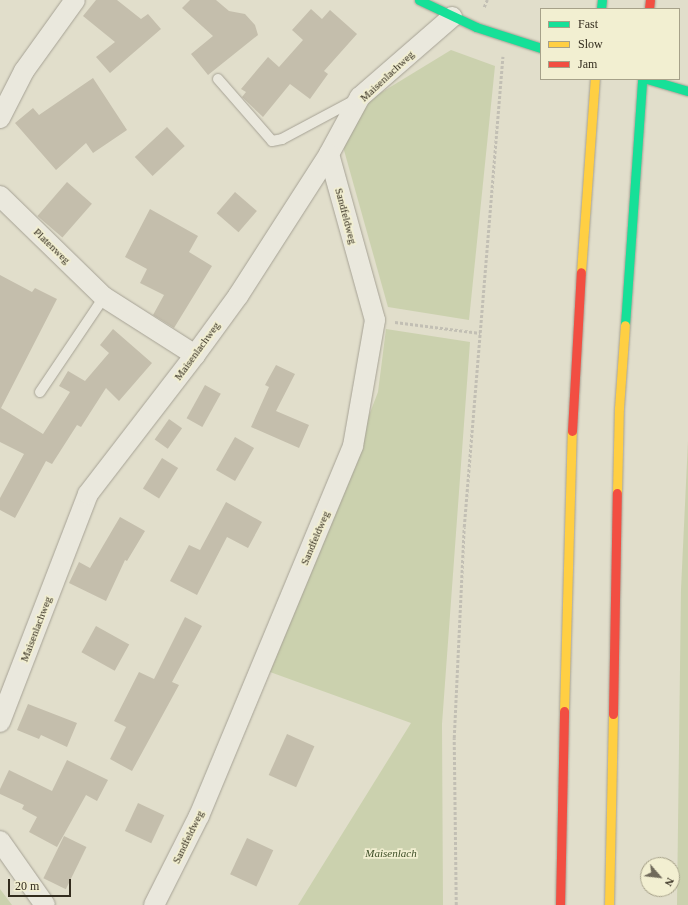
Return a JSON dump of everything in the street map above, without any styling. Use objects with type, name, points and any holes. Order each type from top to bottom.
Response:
[{"type":"main road","points":[[419,0],[452,17],[505,38],[540,48]]},
{"type":"main road","points":[[560,905],[569,495],[577,325],[595,80]]},
{"type":"main road","points":[[609,905],[619,408],[642,80]]},
{"type":"main road","points":[[650,80],[688,91]]},
{"type":"street","points":[[0,118],[24,71],[75,0]]},
{"type":"street","name":"Maisenlachweg","points":[[0,722],[88,494],[195,355],[238,296],[329,154],[360,98],[452,17]]},
{"type":"street","name":"Sandfeldweg","points":[[154,905],[199,816],[353,446],[375,320],[329,154]]},
{"type":"street","name":"Platenweg","points":[[0,196],[104,297],[195,355]]},
{"type":"street","points":[[0,841],[45,905]]},
{"type":"lane","points":[[218,79],[272,141],[282,139],[360,98]]},
{"type":"lane","points":[[40,392],[104,297]]},
{"type":"path","points":[[456,905],[454,738],[464,527],[505,38]]},
{"type":"path","points":[[375,320],[480,333]]},
{"type":"green space","points":[[451,50],[495,66],[469,320],[388,307],[342,143],[369,100]]},
{"type":"green space","name":"Maisenlach","points":[[386,329],[470,342],[442,724],[443,905],[298,905],[411,723],[270,672],[378,392]]},
{"type":"green space","points":[[688,441],[688,905],[677,905],[677,897],[680,897],[680,857],[678,857],[681,589]]},
{"type":"green space","points":[[0,889],[12,905],[0,905]]},
{"type":"building","points":[[96,0],[117,0],[141,19],[148,14],[161,29],[110,73],[96,57],[115,42],[83,16]]},
{"type":"building","points":[[190,0],[216,0],[229,11],[245,14],[255,25],[258,35],[208,75],[191,54],[213,36],[182,8]]},
{"type":"building","points":[[311,9],[322,19],[330,10],[357,34],[324,71],[328,74],[310,99],[290,84],[263,117],[242,97],[246,92],[241,89],[268,57],[279,67],[303,40],[292,30]]},
{"type":"building","points":[[93,78],[127,130],[93,153],[86,143],[56,170],[15,123],[33,108],[39,115]]},
{"type":"building","points":[[167,127],[185,146],[153,176],[135,157]]},
{"type":"building","points":[[67,182],[92,204],[62,238],[37,216]]},
{"type":"building","points":[[235,192],[257,211],[239,232],[217,213]]},
{"type":"building","points":[[150,209],[198,236],[189,252],[212,266],[174,328],[153,315],[164,295],[140,283],[147,269],[125,257]]},
{"type":"building","points":[[0,275],[32,292],[35,288],[57,299],[1,408],[43,434],[70,392],[59,386],[68,371],[85,381],[109,353],[100,345],[113,329],[152,363],[119,401],[106,388],[81,427],[77,425],[52,464],[46,461],[15,518],[0,510],[0,498],[24,454],[0,442]]},
{"type":"building","points":[[276,365],[295,374],[276,411],[309,425],[299,448],[251,427],[269,387],[265,385]]},
{"type":"building","points":[[205,385],[221,394],[202,427],[187,418]]},
{"type":"building","points":[[169,419],[182,428],[168,449],[155,439]]},
{"type":"building","points":[[235,437],[254,448],[235,481],[216,470]]},
{"type":"building","points":[[162,458],[178,468],[159,499],[143,489]]},
{"type":"building","points":[[226,502],[262,522],[248,548],[227,537],[197,595],[170,581],[189,545],[200,550]]},
{"type":"building","points":[[120,517],[145,531],[127,561],[125,560],[106,601],[69,583],[79,562],[90,568]]},
{"type":"building","points":[[185,617],[202,626],[172,682],[179,685],[132,771],[110,759],[126,727],[114,721],[139,672],[154,679]]},
{"type":"building","points":[[96,626],[129,644],[115,671],[81,652]]},
{"type":"building","points":[[28,704],[77,723],[67,747],[41,735],[39,739],[17,730]]},
{"type":"building","points":[[287,734],[314,746],[296,787],[269,775]]},
{"type":"building","points":[[67,760],[108,780],[97,801],[86,795],[57,847],[29,832],[37,817],[22,809],[24,805],[0,794],[0,789],[9,770],[52,791]]},
{"type":"building","points":[[138,803],[164,815],[151,843],[125,831]]},
{"type":"building","points":[[64,836],[86,847],[66,889],[43,878]]},
{"type":"building","points":[[247,838],[273,850],[256,887],[230,874]]},
{"type":"traffic: fast","points":[[419,0],[476,27],[540,48]]},
{"type":"traffic: fast","points":[[601,8],[602,0]]},
{"type":"traffic: fast","points":[[625,325],[642,80]]},
{"type":"traffic: fast","points":[[650,80],[688,91]]},
{"type":"traffic: slow","points":[[581,272],[595,80]]},
{"type":"traffic: slow","points":[[617,493],[619,408],[625,325]]},
{"type":"traffic: slow","points":[[564,711],[572,431]]},
{"type":"traffic: slow","points":[[609,905],[613,714]]},
{"type":"traffic: jam","points":[[649,8],[650,0]]},
{"type":"traffic: jam","points":[[572,431],[581,272]]},
{"type":"traffic: jam","points":[[613,714],[617,493]]},
{"type":"traffic: jam","points":[[560,905],[564,711]]}]
